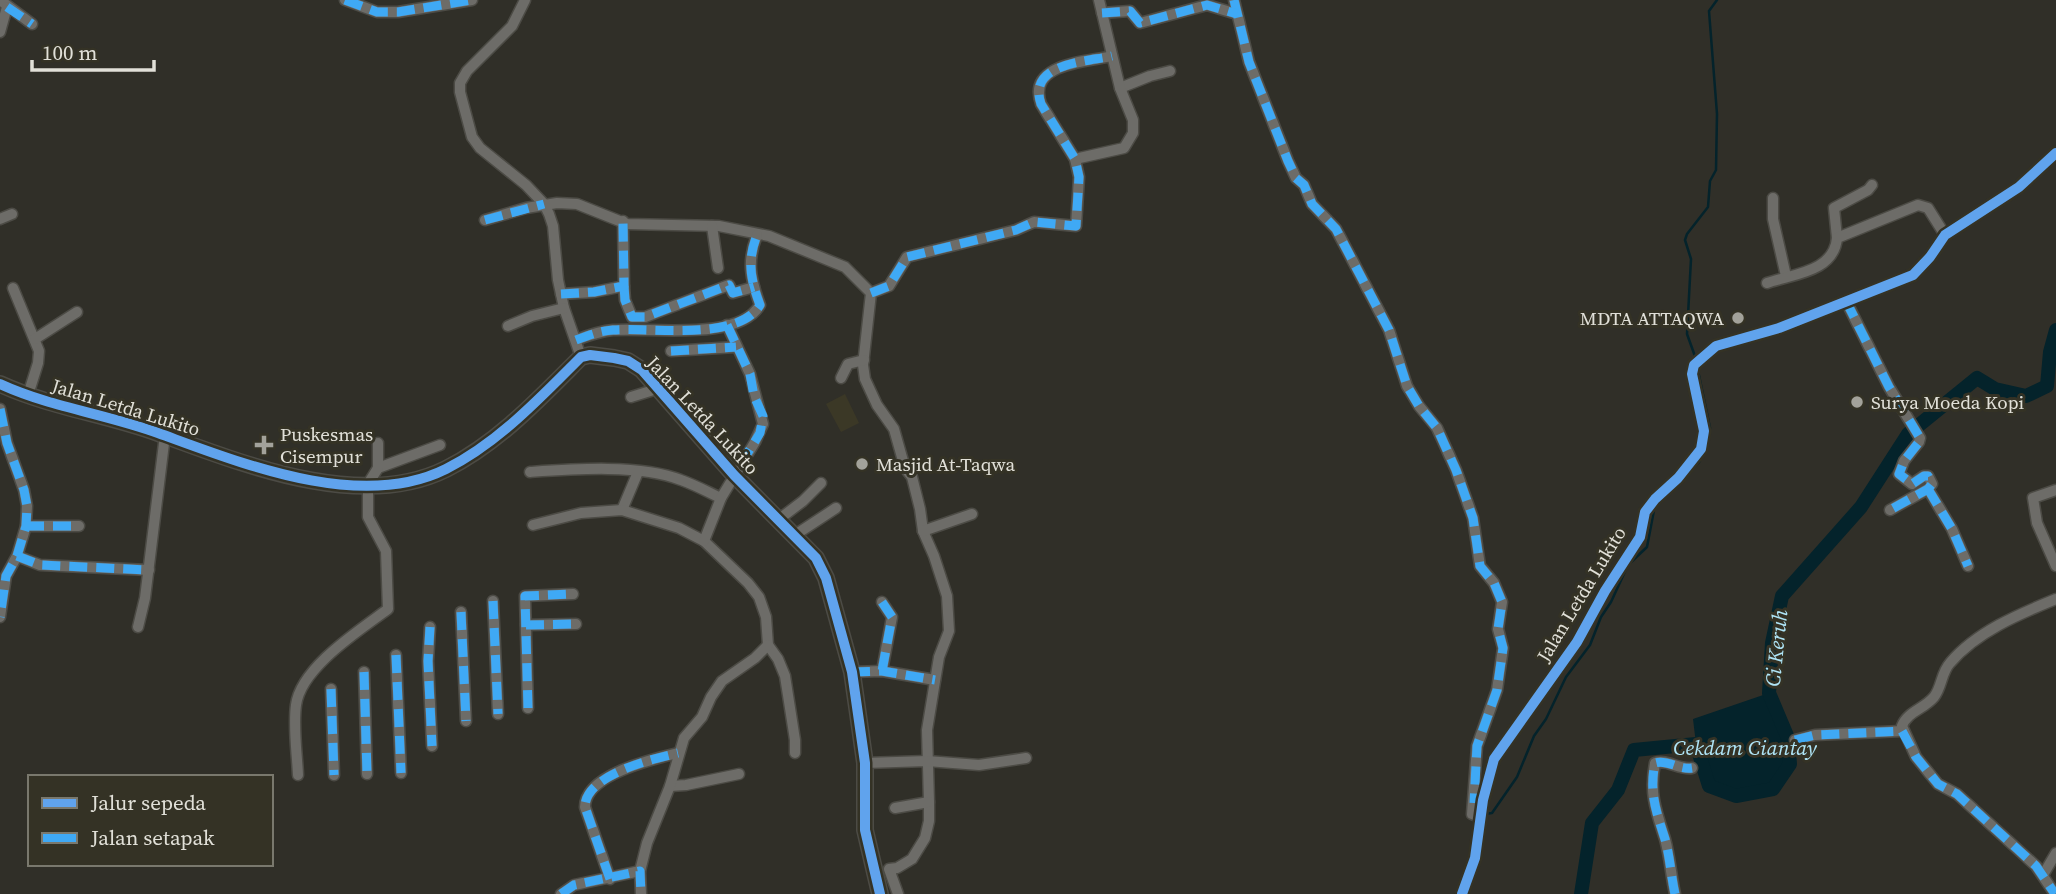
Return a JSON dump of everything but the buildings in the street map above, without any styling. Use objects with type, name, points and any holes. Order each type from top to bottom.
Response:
[{"type":"street","points":[[345,0],[377,12],[398,12],[472,0]]},
{"type":"street","points":[[525,0],[512,26],[467,71],[460,83],[460,92],[472,137],[480,148],[526,185],[544,204],[553,226],[564,308],[581,357]]},
{"type":"street","points":[[1075,159],[1124,148],[1133,133],[1133,120],[1120,89],[1099,0]]},
{"type":"street","points":[[1234,0],[1249,62],[1288,161],[1296,178],[1304,184],[1312,204],[1336,229],[1389,330],[1407,386],[1419,407],[1437,428],[1469,505],[1478,542],[1480,566],[1494,583],[1502,602],[1498,629],[1503,648],[1497,690],[1477,746],[1479,815]]},
{"type":"street","points":[[3,3],[32,24]]},
{"type":"street","points":[[0,32],[3,3]]},
{"type":"street","points":[[1102,13],[1130,11],[1140,23],[1207,5],[1237,14]]},
{"type":"street","points":[[871,293],[889,286],[907,257],[1016,230],[1034,222],[1076,226],[1079,177],[1075,159],[1041,104],[1038,94],[1041,81],[1051,70],[1112,56]]},
{"type":"street","points":[[1120,89],[1131,82],[1170,71]]},
{"type":"street","name":"Jalan Letda Lukito","points":[[1462,894],[1475,858],[1479,815],[1494,759],[1577,642],[1605,591],[1640,537],[1646,512],[1654,499],[1678,478],[1701,449],[1704,431],[1692,374],[1697,361],[1716,346],[1779,328],[1913,275],[1930,257],[1945,234],[2020,187],[2056,153]]},
{"type":"street","points":[[1767,283],[1814,269],[1829,260],[1835,251],[1837,238],[1834,208],[1868,190],[1872,185]]},
{"type":"street","points":[[1773,198],[1773,219],[1786,276]]},
{"type":"street","points":[[485,220],[544,204],[577,204],[627,224],[712,226],[769,236],[845,267],[871,293]]},
{"type":"street","points":[[1837,238],[1918,205],[1928,208],[1945,234]]},
{"type":"street","points":[[0,219],[12,214]]},
{"type":"street","points":[[623,221],[625,300],[632,317],[645,317],[729,285],[733,293],[754,287]]},
{"type":"street","points":[[712,226],[718,268]]},
{"type":"street","points":[[576,340],[596,332],[612,330],[699,331],[754,315],[760,305],[754,287],[750,252],[757,234]]},
{"type":"street","points":[[561,294],[594,292],[624,286]]},
{"type":"street","points":[[13,288],[39,354],[28,395]]},
{"type":"street","points":[[871,293],[864,360],[865,379],[871,394],[894,429],[905,468],[912,477],[923,531],[947,596],[948,631],[939,657],[927,730],[929,821],[925,838],[912,859],[897,868],[882,872],[898,894]]},
{"type":"street","points":[[1846,301],[1900,408],[1917,432],[1919,442],[1903,461],[1899,474],[1912,484],[1928,476],[1932,484],[1928,489],[1890,510]]},
{"type":"street","points":[[508,326],[532,316],[564,308]]},
{"type":"street","points":[[35,339],[77,312]]},
{"type":"street","points":[[704,541],[721,498],[761,433],[763,424],[750,374],[727,325]]},
{"type":"street","points":[[671,351],[736,348]]},
{"type":"street","name":"Jalan Letda Lukito","points":[[0,384],[28,395],[165,435],[252,467],[327,483],[394,484],[419,480],[446,469],[506,430],[581,357],[590,355],[628,361],[642,370],[660,388],[734,475],[810,549],[826,578],[852,672],[865,763],[865,830],[882,872],[880,894]]},
{"type":"street","points":[[841,378],[848,364],[864,360]]},
{"type":"street","points":[[631,397],[660,388]]},
{"type":"street","points":[[0,409],[4,444],[24,490],[27,506],[26,526],[17,556],[3,576],[1,610]]},
{"type":"street","points":[[881,432],[894,429]]},
{"type":"street","points":[[138,626],[149,570],[165,435]]},
{"type":"street","points":[[298,775],[296,703],[305,683],[328,655],[388,609],[386,551],[368,517],[368,484],[378,468],[378,443]]},
{"type":"street","points":[[378,468],[440,445]]},
{"type":"street","points":[[530,472],[566,469],[638,471],[679,479],[721,498]]},
{"type":"street","points":[[622,510],[638,471]]},
{"type":"street","points":[[778,520],[821,483]]},
{"type":"street","points":[[1928,489],[1952,529],[1968,566]]},
{"type":"street","points":[[2056,490],[2033,498],[2037,523],[2056,566]]},
{"type":"street","points":[[795,535],[836,508]]},
{"type":"street","points":[[533,525],[581,513],[622,510],[679,528],[704,541],[759,597],[766,617],[768,645],[785,676],[795,753]]},
{"type":"street","points":[[923,531],[972,514]]},
{"type":"street","points":[[26,526],[79,526]]},
{"type":"street","points":[[17,556],[40,565],[149,570]]},
{"type":"street","points":[[528,708],[525,596],[573,594]]},
{"type":"street","points":[[2055,894],[2043,875],[1957,794],[1938,785],[1916,757],[1902,731],[1903,721],[1934,697],[1944,671],[1966,648],[2020,614],[2056,599]]},
{"type":"street","points":[[493,601],[498,714]]},
{"type":"street","points":[[882,602],[892,617],[882,671]]},
{"type":"street","points":[[461,612],[466,721]]},
{"type":"street","points":[[526,625],[576,624]]},
{"type":"street","points":[[430,627],[428,660],[432,746],[435,721],[430,644]]},
{"type":"street","points":[[641,894],[640,871],[647,844],[670,786],[684,738],[702,717],[722,681],[755,658],[768,645]]},
{"type":"street","points":[[396,655],[401,773]]},
{"type":"street","points":[[852,672],[882,671],[935,680]]},
{"type":"street","points":[[364,672],[367,774]]},
{"type":"street","points":[[331,689],[334,775]]},
{"type":"street","points":[[1796,740],[1815,735],[1902,731]]},
{"type":"street","points":[[610,880],[584,804],[586,797],[591,788],[610,776],[678,753]]},
{"type":"street","points":[[865,763],[928,761],[979,765],[1026,758]]},
{"type":"street","points":[[1675,894],[1664,837],[1654,807],[1653,771],[1655,763],[1660,761],[1679,768],[1692,768]]},
{"type":"street","points":[[670,786],[739,774]]},
{"type":"street","points":[[895,808],[929,802]]},
{"type":"street","points":[[2043,875],[2056,853]]},
{"type":"street","points":[[561,894],[574,886],[610,880],[640,871]]},
{"type":"shaded area","points":[[845,394],[859,423],[841,432],[826,404]]},
{"type":"water","name":"Cekdam Ciantay","points":[[1769,693],[1782,717],[1789,739],[1791,759],[1786,772],[1773,789],[1736,796],[1710,786],[1696,744],[1693,719]]},
{"type":"waterway","points":[[1696,359],[1687,334],[1691,259],[1685,240],[1708,207],[1710,181],[1716,170],[1717,114],[1709,11],[1717,0]]},
{"type":"waterway","name":"Ci Keruh","points":[[1581,894],[1592,823],[1618,790],[1634,750],[1696,744],[1709,786],[1736,796],[1773,789],[1790,764],[1788,738],[1769,693],[1772,643],[1782,596],[1861,507],[1908,434],[1977,378],[1995,389],[2026,396],[2047,386],[2050,352],[2056,330]]},
{"type":"waterway","points":[[1697,366],[1710,428],[1705,448]]},
{"type":"waterway","points":[[1690,471],[1699,462],[1702,454]]},
{"type":"waterway","points":[[1485,814],[1492,813],[1517,777],[1534,736],[1546,719],[1566,677],[1590,645],[1628,565],[1647,547],[1655,505]]},
{"type":"waterway","points":[[1456,894],[1460,885]]},
{"type":"marked path","points":[[345,0],[377,12],[398,12],[472,0]]},
{"type":"marked path","points":[[1234,0],[1249,62],[1288,161],[1296,178],[1304,185],[1312,204],[1336,229],[1389,330],[1407,386],[1437,428],[1473,518],[1480,566],[1494,583],[1502,602],[1498,629],[1503,648],[1497,690],[1477,746],[1474,803]]},
{"type":"marked path","points":[[1102,13],[1130,11],[1140,23],[1207,5],[1237,14]]},
{"type":"marked path","points":[[7,7],[32,24]]},
{"type":"marked path","points":[[871,293],[889,286],[907,257],[1016,230],[1034,222],[1076,226],[1079,177],[1075,159],[1041,104],[1039,90],[1050,72],[1074,63],[1112,56]]},
{"type":"marked path","points":[[485,220],[544,204]]},
{"type":"marked path","points":[[561,294],[594,292],[624,286],[623,221]]},
{"type":"marked path","points":[[576,340],[613,330],[714,328],[749,317],[760,305],[751,270],[757,235]]},
{"type":"marked path","points":[[624,286],[625,300],[632,317],[645,317],[729,285],[733,293],[754,287]]},
{"type":"marked path","points":[[1846,301],[1889,387],[1920,438],[1904,461],[1899,474],[1912,484],[1928,476],[1932,484],[1928,489],[1890,510]]},
{"type":"marked path","points":[[727,325],[750,374],[754,396],[763,416],[760,433],[734,475]]},
{"type":"marked path","points":[[671,351],[736,347]]},
{"type":"marked path","points":[[0,409],[7,443],[27,506],[26,526],[17,556],[6,576],[0,617]]},
{"type":"marked path","points":[[1928,489],[1952,529],[1968,566]]},
{"type":"marked path","points":[[26,526],[79,526]]},
{"type":"marked path","points":[[17,556],[40,565],[149,570]]},
{"type":"marked path","points":[[528,708],[525,596],[573,594]]},
{"type":"marked path","points":[[493,601],[498,714]]},
{"type":"marked path","points":[[882,602],[892,617],[882,671]]},
{"type":"marked path","points":[[461,612],[466,721]]},
{"type":"marked path","points":[[526,625],[576,624]]},
{"type":"marked path","points":[[430,627],[428,661],[432,746]]},
{"type":"marked path","points":[[396,655],[401,773]]},
{"type":"marked path","points":[[852,672],[882,671],[935,680]]},
{"type":"marked path","points":[[364,672],[367,774]]},
{"type":"marked path","points":[[331,689],[334,775]]},
{"type":"marked path","points":[[1795,740],[1815,735],[1902,731],[1916,757],[1938,784],[1957,794],[2036,866],[2055,894]]},
{"type":"marked path","points":[[610,879],[585,807],[588,796],[596,786],[622,770],[678,753]]},
{"type":"marked path","points":[[1675,894],[1667,846],[1654,802],[1653,774],[1655,763],[1660,762],[1692,768]]},
{"type":"marked path","points":[[561,894],[574,885],[640,871],[641,894]]},
{"type":"cycle path","points":[[1462,894],[1475,858],[1483,800],[1494,759],[1577,642],[1605,591],[1640,537],[1645,512],[1701,449],[1704,431],[1692,374],[1694,365],[1716,346],[1779,328],[1913,275],[1945,235],[2019,187],[2056,153]]},
{"type":"cycle path","points":[[0,384],[38,399],[138,426],[263,469],[339,484],[376,486],[412,481],[446,469],[465,458],[518,419],[581,357],[590,355],[628,361],[642,370],[734,475],[816,558],[826,578],[852,672],[865,763],[865,830],[880,894]]},
{"type":"place","name":"MDTA ATTAQWA","points":[[1738,318]]},
{"type":"place","name":"Surya Moeda Kopi","points":[[1857,402]]},
{"type":"place","name":"Puskesmas Cisempur","points":[[264,445]]},
{"type":"place","name":"Masjid At-Taqwa","points":[[862,464]]}]
